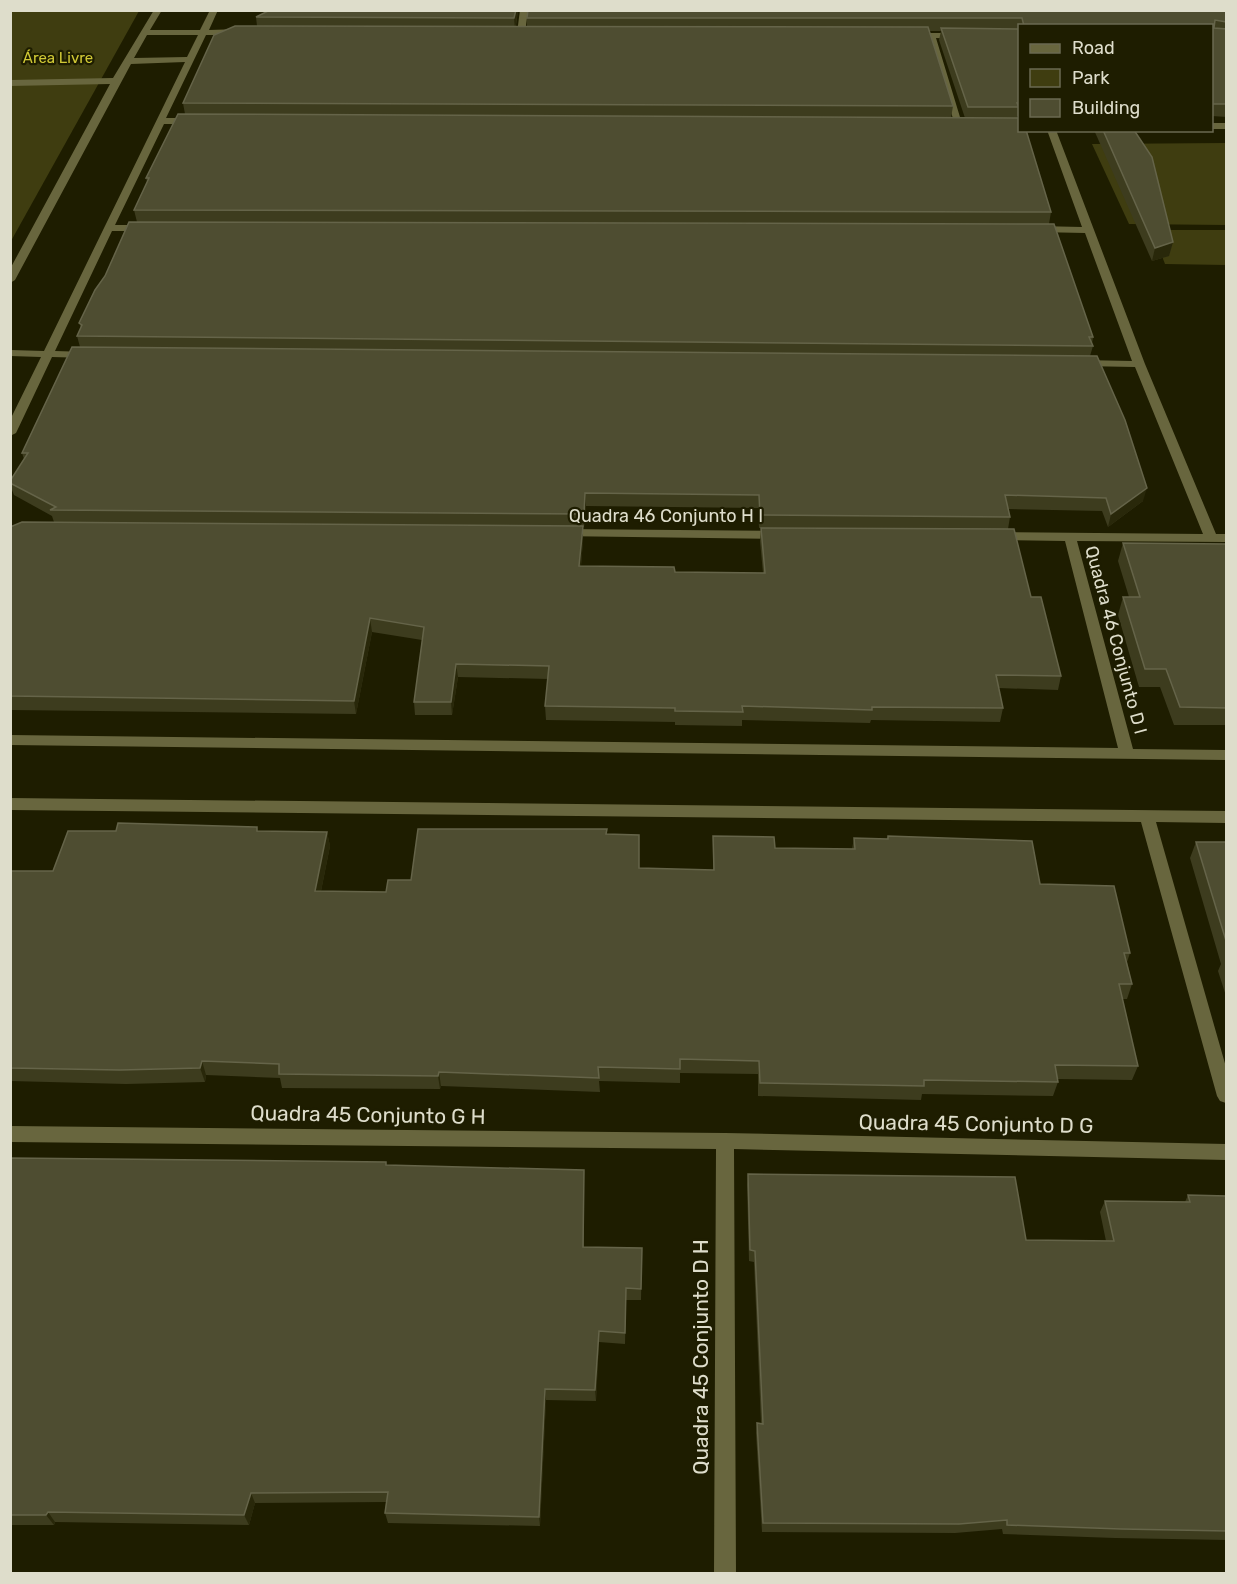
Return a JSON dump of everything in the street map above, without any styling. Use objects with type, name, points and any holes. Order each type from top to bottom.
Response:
[{"type":"street","points":[[10,280],[116,81],[130,61],[158,10]]},
{"type":"street","points":[[10,434],[214,10]]},
{"type":"street","points":[[520,33],[524,10]]},
{"type":"street","points":[[146,33],[250,32]]},
{"type":"street","points":[[509,33],[532,33]]},
{"type":"street","points":[[900,35],[964,36]]},
{"type":"street","points":[[931,35],[960,125]]},
{"type":"street","points":[[130,61],[191,59]]},
{"type":"street","points":[[10,83],[116,81]]},
{"type":"street","points":[[161,121],[208,121]]},
{"type":"street","points":[[945,125],[972,125]]},
{"type":"street","points":[[1052,132],[1139,364],[1211,538]]},
{"type":"street","points":[[110,228],[156,228]]},
{"type":"street","points":[[1029,230],[1088,230]]},
{"type":"street","points":[[10,353],[97,355]]},
{"type":"street","points":[[1067,363],[1139,364]]},
{"type":"street","name":"Quadra 46 Conjunto H I","points":[[546,533],[796,535]]},
{"type":"street","points":[[975,536],[1227,538]]},
{"type":"street","name":"Quadra 46 Conjunto D I","points":[[1070,537],[1127,753]]},
{"type":"street","points":[[10,740],[1227,755]]},
{"type":"street","points":[[10,804],[1227,817]]},
{"type":"street","points":[[1147,817],[1227,1096]]},
{"type":"street","name":"Quadra 45 Conjunto G H","points":[[10,1134],[725,1141]]},
{"type":"street","name":"Quadra 45 Conjunto D G","points":[[725,1141],[1227,1152]]},
{"type":"street","name":"Quadra 45 Conjunto D H","points":[[724,1574],[725,1141]]},
{"type":"green space","name":"Área Livre","points":[[11,11],[139,11],[11,241]]},
{"type":"green space","points":[[1226,143],[1226,225],[1129,224],[1092,144]]},
{"type":"green space","points":[[1152,230],[1226,230],[1226,265],[1165,264]]},
{"type":"building","points":[[270,10],[516,10],[514,18],[256,17]]},
{"type":"building","points":[[528,10],[1227,10],[1227,22],[1215,20],[1214,28],[1227,29],[1227,104],[1213,104],[1213,24],[1024,24],[1022,18],[527,18]]},
{"type":"building","points":[[235,26],[928,27],[953,106],[183,103],[214,35]]},
{"type":"building","points":[[941,28],[1018,29],[1018,107],[968,107]]},
{"type":"building","points":[[178,114],[1018,118],[1018,132],[1027,132],[1051,212],[134,210],[149,178],[146,178]]},
{"type":"building","points":[[1104,132],[1135,132],[1152,157],[1173,242],[1155,248]]},
{"type":"building","points":[[129,222],[1054,224],[1093,337],[1089,337],[1093,346],[77,336],[82,325],[79,323],[95,290],[105,276]]},
{"type":"building","points":[[72,347],[1097,356],[1125,420],[1147,488],[1111,514],[1106,498],[1005,495],[1010,517],[760,515],[759,495],[585,493],[584,514],[50,510],[56,507],[10,481],[28,453],[22,453]]},
{"type":"building","points":[[22,522],[583,526],[579,566],[674,567],[675,572],[765,573],[761,528],[1014,529],[1031,597],[1041,597],[1061,676],[996,675],[1003,708],[872,707],[872,710],[742,706],[743,712],[675,711],[675,708],[545,706],[549,666],[456,664],[451,702],[414,702],[424,627],[370,618],[354,701],[10,696],[10,527]]},
{"type":"building","points":[[1123,543],[1227,544],[1227,708],[1180,707],[1166,669],[1145,669],[1123,597],[1140,597]]},
{"type":"building","points":[[118,823],[257,827],[257,831],[327,832],[315,891],[386,892],[388,880],[411,880],[418,829],[607,829],[606,834],[639,835],[639,868],[714,870],[713,836],[774,837],[775,848],[855,849],[854,838],[888,839],[888,836],[1032,841],[1040,884],[1114,886],[1130,953],[1124,953],[1132,984],[1119,984],[1138,1066],[1055,1065],[1058,1082],[924,1080],[924,1086],[760,1083],[759,1061],[680,1059],[680,1069],[598,1067],[599,1078],[439,1072],[438,1076],[279,1074],[279,1064],[202,1061],[200,1068],[120,1070],[10,1068],[10,871],[53,871],[68,831],[116,831]]},
{"type":"building","points":[[1196,842],[1227,842],[1227,944]]},
{"type":"building","points":[[10,1158],[386,1162],[386,1165],[584,1170],[583,1247],[642,1248],[641,1289],[626,1288],[625,1333],[599,1331],[595,1390],[545,1389],[539,1517],[385,1513],[388,1492],[251,1493],[244,1515],[48,1512],[46,1515],[10,1515]]},
{"type":"building","points":[[748,1174],[1015,1177],[1026,1240],[1114,1241],[1105,1201],[1190,1202],[1188,1195],[1227,1196],[1227,1531],[1007,1525],[1007,1520],[959,1524],[763,1523],[757,1423],[763,1424],[755,1251],[750,1250]]}]
